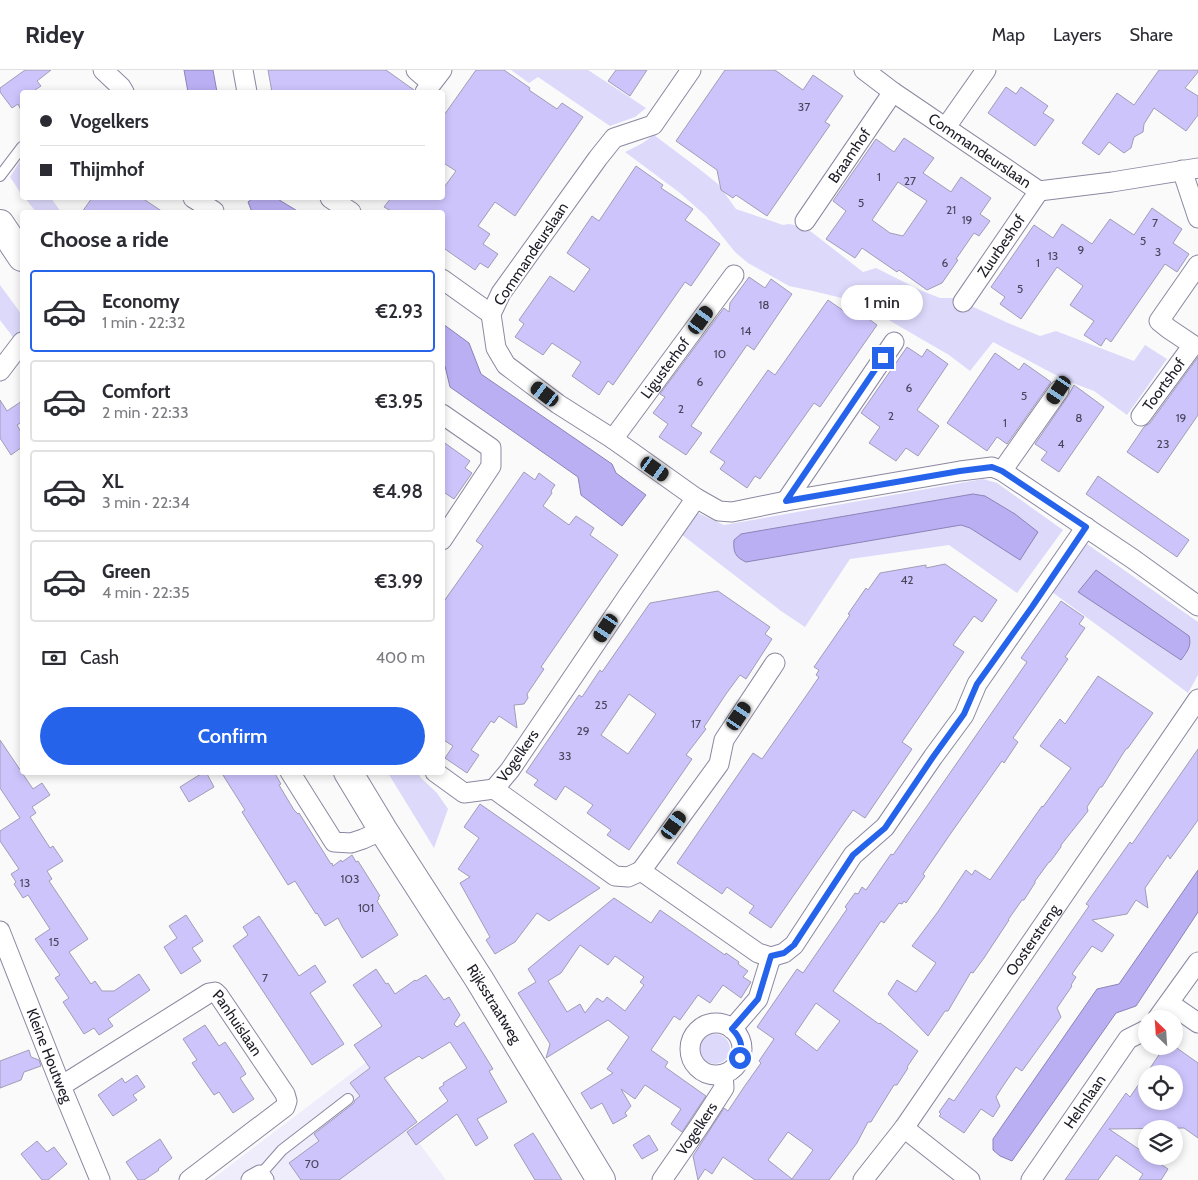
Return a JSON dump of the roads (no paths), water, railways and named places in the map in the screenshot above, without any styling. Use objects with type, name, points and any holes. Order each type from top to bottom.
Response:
[{"type":"main road","points":[[0,224],[20,254]]},
{"type":"main road","name":"Rijksstraatweg","points":[[350,775],[479,980],[601,1180]]},
{"type":"street","points":[[103,70],[123,90]]},
{"type":"street","points":[[243,70],[247,90]]},
{"type":"street","points":[[416,70],[433,82]]},
{"type":"street","name":"Commandeurslaan","points":[[691,70],[653,125],[614,138],[501,293],[491,314],[496,348],[506,365],[558,404],[613,439],[696,498],[719,511],[732,512],[786,501],[992,467],[1002,471],[1086,527],[1198,606]]},
{"type":"street","name":"Commandeurslaan","points":[[864,70],[893,92],[1039,191],[1112,182],[1190,169]]},
{"type":"street","points":[[946,127],[986,70]]},
{"type":"street","name":"Braamhof","points":[[805,221],[893,92]]},
{"type":"street","points":[[1190,169],[1198,218]]},
{"type":"street","name":"Zuurbeshof","points":[[963,302],[1039,191]]},
{"type":"street","points":[[198,200],[216,207]]},
{"type":"street","points":[[335,200],[351,206]]},
{"type":"street","name":"Toortshof","points":[[1141,416],[1193,345],[1159,321],[1198,265]]},
{"type":"street","name":"Ligusterhof","points":[[613,439],[734,275]]},
{"type":"street","points":[[445,281],[491,314]]},
{"type":"street","points":[[786,501],[894,342]]},
{"type":"street","points":[[0,371],[20,345]]},
{"type":"street","points":[[1002,471],[1059,390]]},
{"type":"street","points":[[445,416],[491,448],[490,466],[445,535]]},
{"type":"street","name":"Vogelkers","points":[[641,871],[628,878],[615,876],[494,789],[510,770],[696,498]]},
{"type":"street","points":[[775,663],[724,740],[719,764],[641,871],[758,953],[771,956],[784,953],[794,945],[853,855],[885,828],[964,714],[977,684],[1086,527]]},
{"type":"street","name":"Oosterstreng","points":[[863,1180],[904,1128],[1198,699]]},
{"type":"street","points":[[292,775],[334,842],[351,843],[383,830]]},
{"type":"street","points":[[439,775],[464,793],[494,789]]},
{"type":"street","name":"Kleine Houtweg","points":[[0,931],[100,1180]]},
{"type":"street","points":[[732,1029],[758,999],[771,956]]},
{"type":"street","points":[[1164,1010],[1198,962]]},
{"type":"street","name":"Panhuislaan","points":[[61,1086],[209,992],[215,992],[220,996],[285,1094],[287,1101],[284,1107],[189,1180]]},
{"type":"street","points":[[1169,1003],[1198,1023]]},
{"type":"street","points":[[707,1025],[724,1025],[732,1029],[738,1035],[742,1050],[736,1065],[730,1071],[714,1075],[698,1068],[693,1062],[690,1053],[694,1036],[707,1025]]},
{"type":"street","name":"Helmlaan","points":[[1031,1180],[1128,1039],[1138,1034]]},
{"type":"street","name":"Vogelkers","points":[[662,1180],[724,1088],[723,1074]]},
{"type":"street","points":[[904,1128],[970,1180]]},
{"type":"lane","points":[[0,176],[20,150]]},
{"type":"lane","points":[[259,1178],[282,1150],[348,1099]]}]
